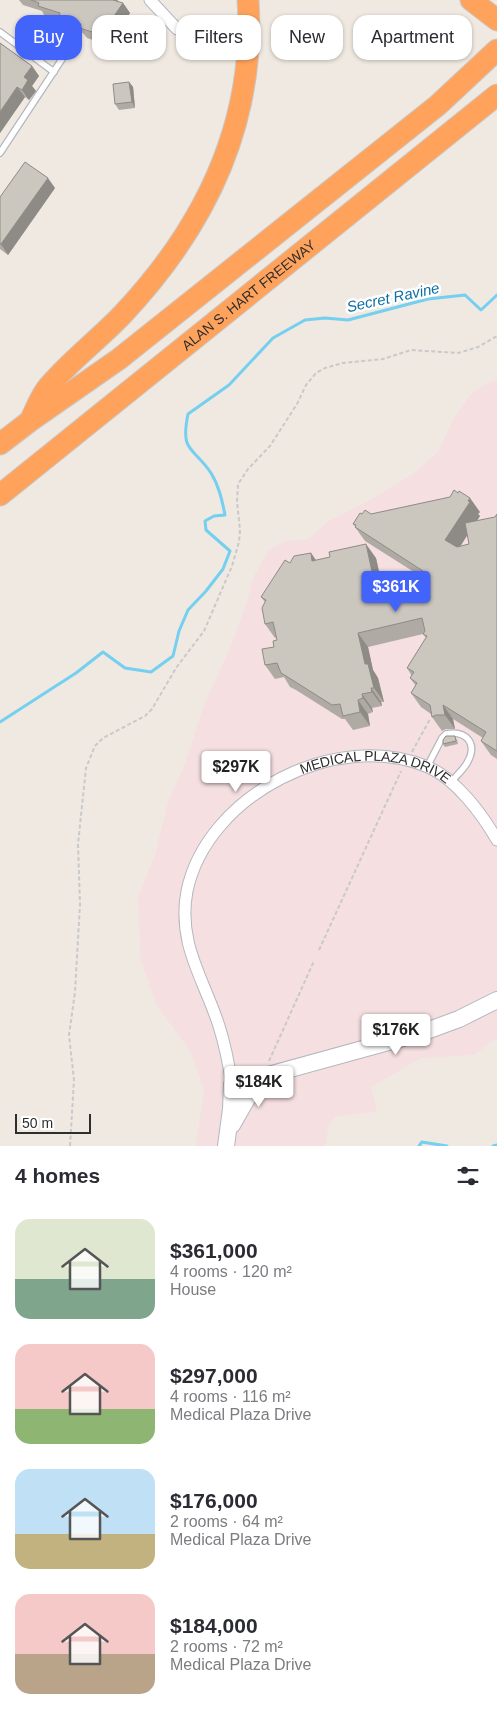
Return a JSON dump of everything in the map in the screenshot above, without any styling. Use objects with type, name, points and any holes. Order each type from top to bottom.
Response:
[{"type":"highway","points":[[30,421],[47,387],[116,322],[147,289],[182,242],[202,209],[218,175],[238,115],[248,44],[248,0]]},
{"type":"highway","points":[[470,0],[497,20]]},
{"type":"highway","points":[[0,444],[119,359],[438,105],[497,50]]},
{"type":"highway","name":"ALAN S. HART FREEWAY","points":[[0,495],[497,95]]},
{"type":"street","points":[[150,0],[176,26]]},
{"type":"street","name":"MEDICAL PLAZA DRIVE","points":[[227,1140],[232,1085],[229,1064],[218,1025],[193,963],[186,937],[185,906],[189,883],[197,860],[214,834],[235,811],[258,792],[289,774],[336,759],[365,756],[407,760],[427,767],[450,783],[479,814],[497,840]]},
{"type":"street","points":[[232,1085],[273,1067],[430,1030],[459,1020],[497,1000]]},
{"type":"street","points":[[227,1140],[248,1097],[266,1080],[273,1067]]},
{"type":"lane","points":[[0,32],[54,72]]},
{"type":"lane","points":[[0,153],[62,60]]},
{"type":"lane","points":[[427,767],[442,738],[446,734],[460,733],[469,740],[471,746],[470,754],[466,764],[450,783]]},
{"type":"path","points":[[70,1146],[74,1080],[69,1035],[75,992],[80,904],[78,844],[86,768],[95,746],[103,738],[145,716],[152,708],[176,668],[204,631],[232,566],[239,542],[238,484],[248,469],[270,446],[297,404],[306,385],[316,373],[342,363],[383,359],[411,350],[458,353],[478,347],[497,336]]},
{"type":"path","points":[[319,950],[398,776],[430,719]]},
{"type":"path","points":[[273,1067],[269,1062],[314,961]]},
{"type":"shaded area","points":[[497,380],[497,1037],[474,1055],[421,1058],[371,1087],[377,1111],[335,1117],[329,1123],[325,1146],[196,1146],[204,1091],[191,1052],[157,1006],[141,961],[138,897],[155,855],[169,799],[184,767],[204,705],[230,648],[245,608],[254,576],[269,550],[285,541],[307,540],[329,521],[370,500],[414,473],[438,452],[453,420],[470,395],[489,382]]},
{"type":"building","points":[[31,0],[113,0],[123,3],[115,15],[92,15],[92,32],[82,29],[82,15],[60,15],[60,13],[38,6],[39,3]]},
{"type":"building","points":[[0,43],[15,54],[15,60],[24,60],[32,66],[24,77],[28,80],[22,90],[17,87],[0,112]]},
{"type":"building","points":[[129,82],[132,102],[115,104],[113,84]]},
{"type":"building","points":[[25,162],[48,178],[0,244],[0,197]]},
{"type":"building","points":[[454,490],[470,498],[468,501],[470,502],[445,540],[457,547],[469,544],[465,523],[495,517],[497,514],[497,751],[481,741],[486,732],[443,705],[445,715],[432,717],[430,705],[411,693],[417,683],[410,678],[414,672],[407,668],[427,636],[423,634],[425,631],[422,618],[358,633],[365,664],[368,664],[374,688],[371,688],[372,692],[362,694],[363,698],[358,700],[360,712],[343,716],[340,704],[332,705],[281,673],[277,663],[265,665],[262,649],[274,647],[273,641],[277,640],[273,622],[265,624],[262,608],[266,600],[261,597],[285,560],[290,563],[294,556],[311,553],[312,561],[330,557],[329,552],[366,544],[374,581],[423,571],[353,524],[360,513],[362,514],[365,510],[371,514],[450,497]]},
{"type":"building","points":[[446,736],[455,736],[456,741],[443,744]]},
{"type":"waterway","name":"Secret Ravine","points":[[0,722],[76,673],[103,652],[125,668],[151,672],[173,656],[179,631],[188,610],[223,569],[230,551],[206,530],[205,521],[214,516],[225,515],[214,478],[187,443],[186,427],[188,414],[229,385],[273,338],[305,320],[325,318],[348,320],[428,299],[465,295],[481,310],[497,295]]},
{"type":"waterway","points":[[419,1146],[422,1142],[447,1146]]},
{"type":"waterway","points":[[493,1146],[497,1145]]}]
